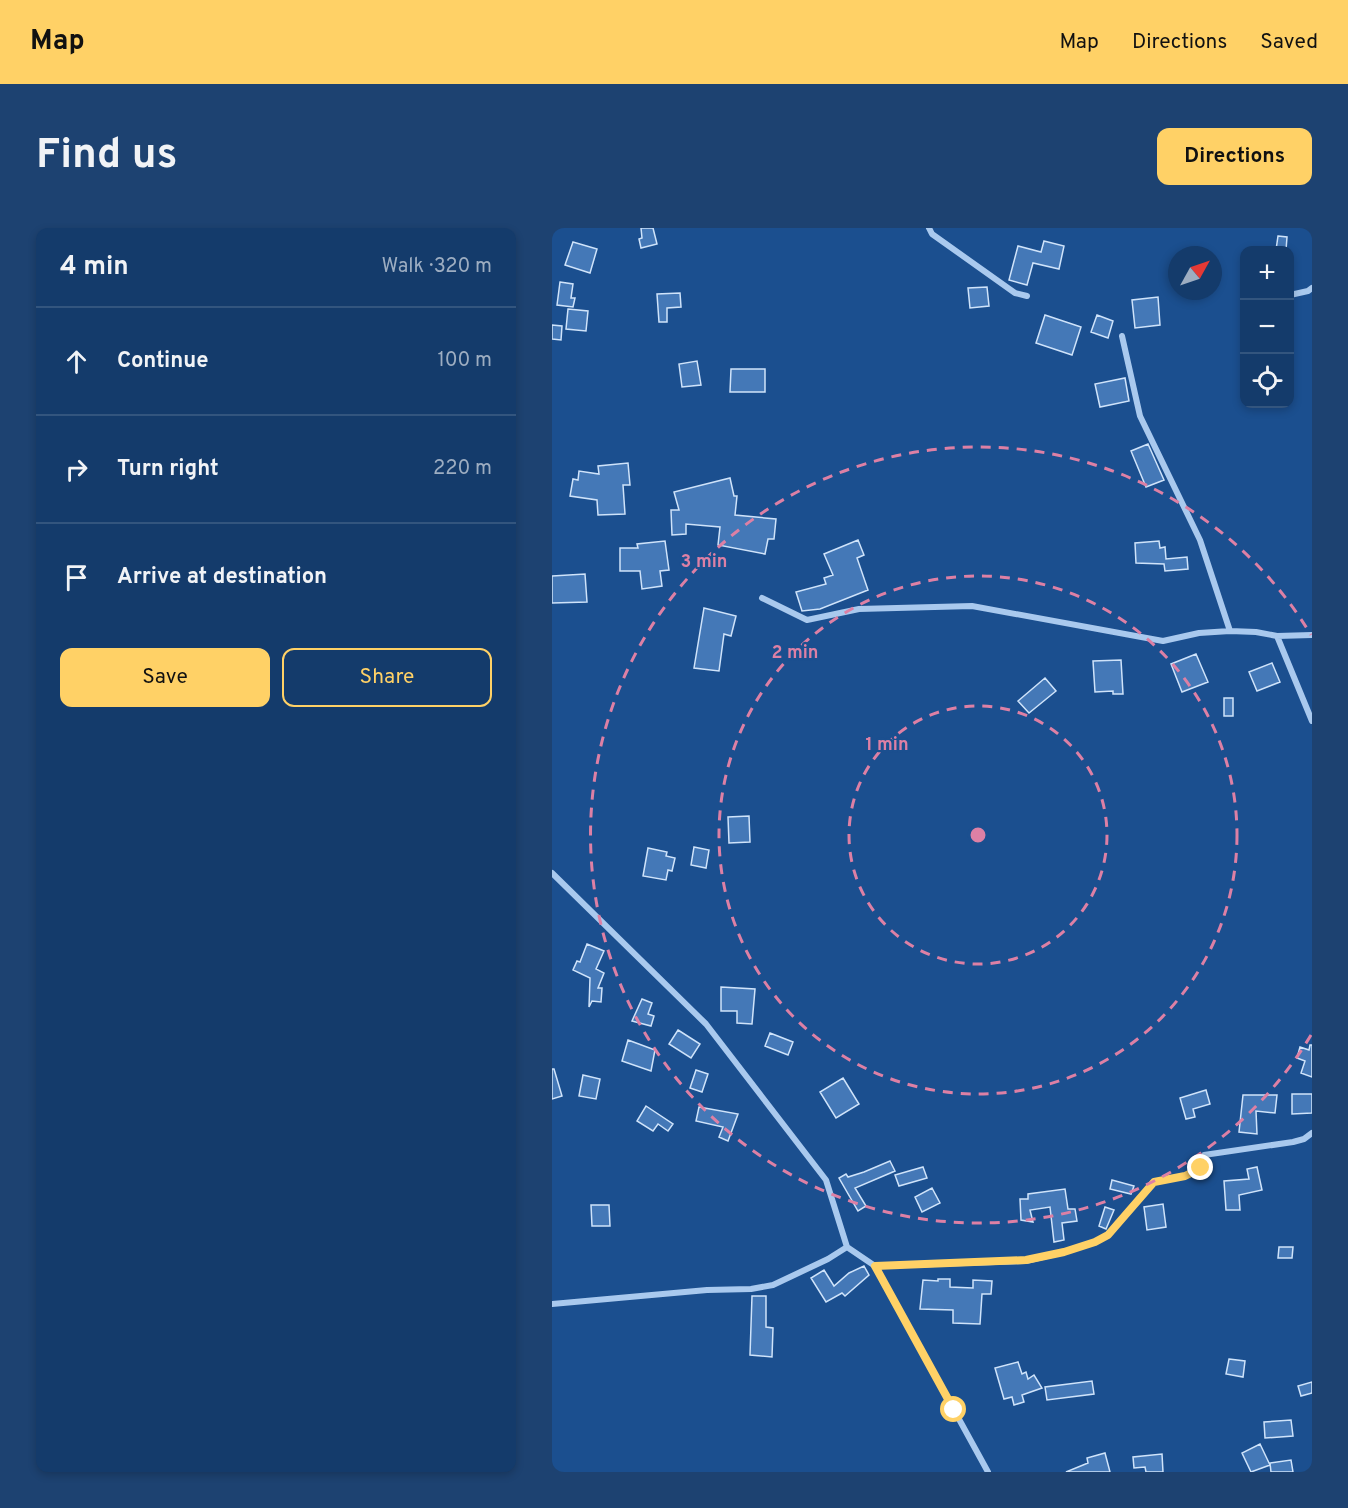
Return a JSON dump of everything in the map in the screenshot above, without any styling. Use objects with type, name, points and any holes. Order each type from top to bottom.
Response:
[{"type":"street","points":[[929,228],[932,234],[1006,286],[1027,296]]},
{"type":"street","points":[[1294,294],[1312,288]]},
{"type":"street","points":[[1122,336],[1140,416],[1200,540],[1230,631]]},
{"type":"street","points":[[762,598],[807,620],[859,609],[972,606],[1163,641],[1199,633],[1230,631],[1277,636],[1312,635]]},
{"type":"street","points":[[1277,636],[1312,721]]},
{"type":"street","points":[[552,873],[706,1024],[826,1180],[847,1247],[875,1266],[988,1472]]},
{"type":"street","points":[[875,1266],[1026,1260],[1084,1245],[1108,1235],[1154,1182],[1185,1176],[1201,1168],[1204,1155],[1293,1142],[1304,1139],[1312,1133]]},
{"type":"street","points":[[552,1304],[707,1290],[751,1289],[772,1285],[828,1259],[847,1247]]},
{"type":"building","points":[[641,228],[653,228],[657,244],[641,248],[639,239],[642,238]]},
{"type":"building","points":[[1278,236],[1287,237],[1286,246],[1277,246]]},
{"type":"building","points":[[1044,241],[1064,246],[1059,269],[1033,263],[1027,285],[1009,280],[1018,246],[1041,252]]},
{"type":"building","points":[[573,242],[597,249],[590,273],[565,265]]},
{"type":"building","points":[[560,282],[573,284],[571,298],[575,298],[573,307],[557,305]]},
{"type":"building","points":[[987,287],[989,306],[970,308],[968,288]]},
{"type":"building","points":[[680,293],[681,307],[667,308],[667,322],[659,322],[657,294]]},
{"type":"building","points":[[1158,297],[1160,325],[1135,328],[1132,300]]},
{"type":"building","points":[[568,309],[588,311],[586,331],[566,329]]},
{"type":"building","points":[[1045,315],[1081,327],[1072,355],[1036,343]]},
{"type":"building","points":[[1097,315],[1113,321],[1108,338],[1091,332]]},
{"type":"building","points":[[552,325],[562,326],[561,340],[552,339]]},
{"type":"building","points":[[697,361],[701,385],[682,387],[679,364]]},
{"type":"building","points":[[731,369],[765,369],[765,392],[730,392]]},
{"type":"building","points":[[1125,378],[1129,401],[1100,407],[1095,384]]},
{"type":"building","points":[[1148,444],[1164,480],[1146,487],[1131,451]]},
{"type":"building","points":[[628,463],[630,485],[623,485],[625,514],[598,515],[597,500],[570,496],[573,479],[578,480],[579,471],[599,474],[598,466]]},
{"type":"building","points":[[730,478],[734,496],[737,496],[735,515],[776,519],[774,539],[768,539],[765,554],[718,545],[720,527],[686,524],[686,534],[672,535],[671,510],[679,510],[674,492]]},
{"type":"building","points":[[858,540],[864,555],[857,558],[868,590],[820,609],[802,611],[796,592],[826,584],[824,578],[833,575],[824,554]]},
{"type":"building","points":[[665,541],[669,570],[660,571],[662,586],[642,589],[640,571],[620,571],[620,548],[638,548],[637,544]]},
{"type":"building","points":[[1159,541],[1160,548],[1165,547],[1166,559],[1187,557],[1188,569],[1165,571],[1164,564],[1136,563],[1135,543]]},
{"type":"building","points":[[585,574],[587,602],[552,603],[552,576]]},
{"type":"building","points":[[704,608],[736,616],[731,636],[724,634],[719,671],[694,668]]},
{"type":"building","points":[[1196,654],[1208,682],[1182,692],[1171,664]]},
{"type":"building","points":[[1121,660],[1123,694],[1113,694],[1113,691],[1095,692],[1093,661]]},
{"type":"building","points":[[1272,663],[1280,682],[1257,691],[1249,672]]},
{"type":"building","points":[[1045,678],[1056,691],[1029,713],[1018,701]]},
{"type":"building","points":[[1224,698],[1233,698],[1233,716],[1224,716]]},
{"type":"building","points":[[749,816],[750,842],[729,843],[728,817]]},
{"type":"building","points":[[694,847],[709,850],[706,868],[691,865]]},
{"type":"building","points":[[648,848],[667,852],[666,856],[675,858],[672,871],[668,870],[666,880],[643,876]]},
{"type":"building","points":[[587,944],[604,951],[596,969],[604,973],[598,988],[602,988],[601,1002],[592,1001],[589,1007],[590,978],[573,970],[577,961],[580,962]]},
{"type":"building","points":[[721,987],[755,989],[752,1024],[737,1023],[737,1011],[721,1011]]},
{"type":"building","points":[[642,999],[652,1003],[648,1014],[654,1016],[651,1026],[632,1021]]},
{"type":"building","points":[[678,1030],[700,1044],[691,1058],[669,1044]]},
{"type":"building","points":[[770,1033],[793,1042],[788,1055],[765,1046]]},
{"type":"building","points":[[628,1040],[655,1050],[651,1071],[622,1061]]},
{"type":"building","points":[[1312,1045],[1312,1077],[1301,1073],[1305,1061],[1297,1058],[1300,1047],[1309,1050]]},
{"type":"building","points":[[552,1069],[554,1069],[562,1096],[552,1099]]},
{"type":"building","points":[[696,1070],[708,1074],[702,1092],[690,1088]]},
{"type":"building","points":[[583,1075],[600,1079],[596,1099],[579,1096]]},
{"type":"building","points":[[843,1078],[859,1104],[836,1118],[820,1092]]},
{"type":"building","points":[[1206,1090],[1210,1104],[1193,1109],[1195,1117],[1186,1119],[1180,1098]]},
{"type":"building","points":[[1292,1094],[1312,1094],[1312,1113],[1292,1114]]},
{"type":"building","points":[[1243,1095],[1277,1095],[1275,1113],[1256,1111],[1257,1134],[1239,1132]]},
{"type":"building","points":[[646,1106],[673,1124],[668,1131],[658,1124],[653,1131],[637,1121]]},
{"type":"building","points":[[699,1107],[738,1114],[728,1141],[719,1137],[723,1127],[696,1121]]},
{"type":"building","points":[[890,1161],[895,1171],[855,1188],[866,1206],[858,1211],[839,1178],[846,1174],[848,1177],[864,1172]]},
{"type":"building","points":[[923,1167],[927,1178],[899,1186],[895,1175]]},
{"type":"building","points":[[1257,1167],[1262,1190],[1239,1195],[1240,1210],[1226,1210],[1224,1181],[1249,1179],[1247,1169]]},
{"type":"building","points":[[1112,1180],[1134,1186],[1131,1194],[1110,1189]]},
{"type":"building","points":[[932,1188],[940,1203],[922,1212],[915,1197]]},
{"type":"building","points":[[1065,1189],[1068,1209],[1075,1209],[1077,1221],[1062,1223],[1064,1240],[1054,1242],[1050,1207],[1030,1210],[1033,1222],[1021,1220],[1020,1199],[1028,1199],[1028,1194]]},
{"type":"building","points":[[1163,1204],[1166,1227],[1147,1230],[1144,1207]]},
{"type":"building","points":[[591,1205],[609,1205],[610,1226],[592,1226]]},
{"type":"building","points":[[1105,1207],[1114,1210],[1106,1229],[1099,1226]]},
{"type":"building","points":[[1279,1247],[1293,1247],[1292,1258],[1278,1258]]},
{"type":"building","points":[[864,1266],[869,1275],[845,1296],[842,1293],[826,1302],[811,1278],[824,1270],[834,1286],[849,1273]]},
{"type":"building","points":[[938,1279],[950,1279],[950,1287],[973,1288],[973,1280],[992,1281],[991,1294],[982,1294],[980,1324],[953,1323],[953,1310],[920,1309],[923,1280],[938,1281]]},
{"type":"building","points":[[752,1296],[766,1296],[766,1327],[773,1328],[772,1357],[750,1355]]},
{"type":"building","points":[[1229,1359],[1245,1361],[1243,1377],[1226,1374]]},
{"type":"building","points":[[1018,1362],[1022,1374],[1026,1372],[1028,1379],[1034,1375],[1042,1388],[1022,1395],[1024,1402],[1014,1405],[1012,1397],[1004,1399],[995,1368]]},
{"type":"building","points":[[1092,1381],[1094,1394],[1047,1400],[1045,1387]]},
{"type":"building","points":[[1312,1382],[1312,1393],[1301,1396],[1298,1386]]},
{"type":"building","points":[[1291,1420],[1293,1436],[1265,1438],[1264,1422]]},
{"type":"building","points":[[1260,1444],[1270,1465],[1251,1472],[1242,1453]]},
{"type":"building","points":[[1105,1453],[1110,1472],[1066,1472],[1088,1463],[1087,1458]]},
{"type":"building","points":[[1162,1454],[1163,1472],[1146,1472],[1145,1467],[1134,1468],[1133,1457]]},
{"type":"building","points":[[1291,1460],[1293,1472],[1271,1472],[1270,1463]]},
{"type":"route","points":[[954,1410],[875,1266],[1026,1260],[1064,1252],[1095,1242],[1108,1235],[1154,1182],[1185,1176],[1201,1168]]}]
